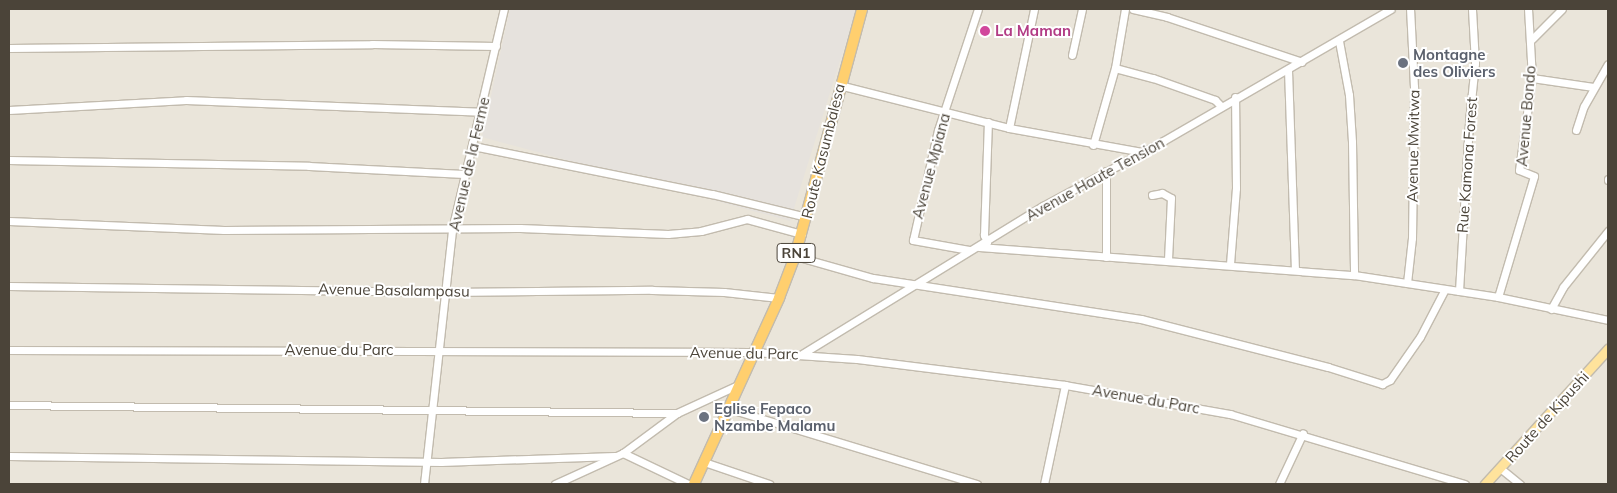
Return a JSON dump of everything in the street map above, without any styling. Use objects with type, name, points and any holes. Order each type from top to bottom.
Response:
[{"type":"highway","name":"Route Kasumbalesa","points":[[694,484],[730,409],[779,298],[795,256],[839,85],[862,9]]},
{"type":"main road","name":"Route de Kipushi","points":[[1485,484],[1608,349]]},
{"type":"street","name":"Avenue de la Ferme","points":[[424,484],[441,350],[452,230],[504,9]]},
{"type":"street","name":"Avenue Mpiana","points":[[970,250],[913,240],[944,110],[952,95],[978,9]]},
{"type":"street","points":[[1009,128],[1034,9]]},
{"type":"street","points":[[1072,55],[1082,9]]},
{"type":"street","points":[[1093,145],[1115,68],[1126,9]]},
{"type":"street","points":[[1133,9],[1167,17],[1302,62]]},
{"type":"street","name":"Avenue Haute Tension","points":[[802,354],[970,250],[979,248],[1106,171],[1142,152],[1220,105],[1288,70],[1391,9]]},
{"type":"street","name":"Avenue Mwitwa","points":[[1407,284],[1412,238],[1414,87],[1410,9]]},
{"type":"street","name":"Rue Kamona Forest","points":[[1459,290],[1469,120],[1475,64],[1472,9]]},
{"type":"street","name":"Avenue Bondo","points":[[1498,297],[1534,176],[1519,170],[1532,78],[1532,39],[1528,9]]},
{"type":"street","points":[[1532,39],[1562,9]]},
{"type":"street","points":[[1339,41],[1349,95],[1352,142],[1354,275]]},
{"type":"street","points":[[9,48],[363,44],[496,46]]},
{"type":"street","points":[[1576,130],[1593,87],[1608,64]]},
{"type":"street","points":[[1115,68],[1153,78],[1215,100],[1220,105]]},
{"type":"street","points":[[1288,70],[1295,268]]},
{"type":"street","points":[[1532,78],[1593,87]]},
{"type":"street","points":[[839,85],[944,110],[1009,128],[1093,145],[1142,152]]},
{"type":"street","points":[[1230,264],[1236,188],[1235,97]]},
{"type":"street","points":[[9,110],[186,100],[481,112]]},
{"type":"street","points":[[987,242],[984,235],[988,122]]},
{"type":"street","points":[[473,146],[712,194],[806,217]]},
{"type":"street","points":[[9,160],[319,167],[464,174]]},
{"type":"street","points":[[1106,171],[1106,257]]},
{"type":"street","points":[[1152,195],[1162,193],[1171,198],[1168,260]]},
{"type":"street","points":[[9,221],[224,230],[597,229],[668,234],[701,231],[747,219],[802,234]]},
{"type":"street","points":[[1551,309],[1563,287],[1608,231]]},
{"type":"street","points":[[979,248],[1295,268],[1459,290],[1608,320]]},
{"type":"street","points":[[795,256],[873,278],[1141,320],[1328,367],[1382,384],[1390,380],[1420,337],[1445,289]]},
{"type":"street","name":"Avenue Basalampasu","points":[[9,286],[447,292],[652,290],[724,292],[779,298]]},
{"type":"street","name":"Avenue du Parc","points":[[9,350],[441,350],[802,354],[1065,385],[1230,414],[1303,433],[1465,484]]},
{"type":"street","points":[[555,484],[623,453],[649,437],[677,413],[740,384]]},
{"type":"street","points":[[1044,484],[1065,385]]},
{"type":"street","points":[[9,405],[433,408],[677,413]]},
{"type":"street","points":[[730,409],[977,484]]},
{"type":"street","points":[[1279,484],[1303,433]]},
{"type":"street","points":[[623,453],[688,484]]},
{"type":"street","points":[[9,456],[427,462],[615,456]]},
{"type":"street","points":[[704,462],[769,484]]},
{"type":"street","points":[[1500,468],[1520,484]]},
{"type":"shaded area","points":[[9,9],[1608,9],[1608,484],[9,484]]},
{"type":"shaded area","points":[[510,9],[856,9],[790,221],[482,137]]},
{"type":"place","name":"La Maman","points":[[985,31]]},
{"type":"place","name":"Montagne des Oliviers","points":[[1403,63]]},
{"type":"place","name":"Eglise Fepaco Nzambe Malamu","points":[[704,417]]}]
